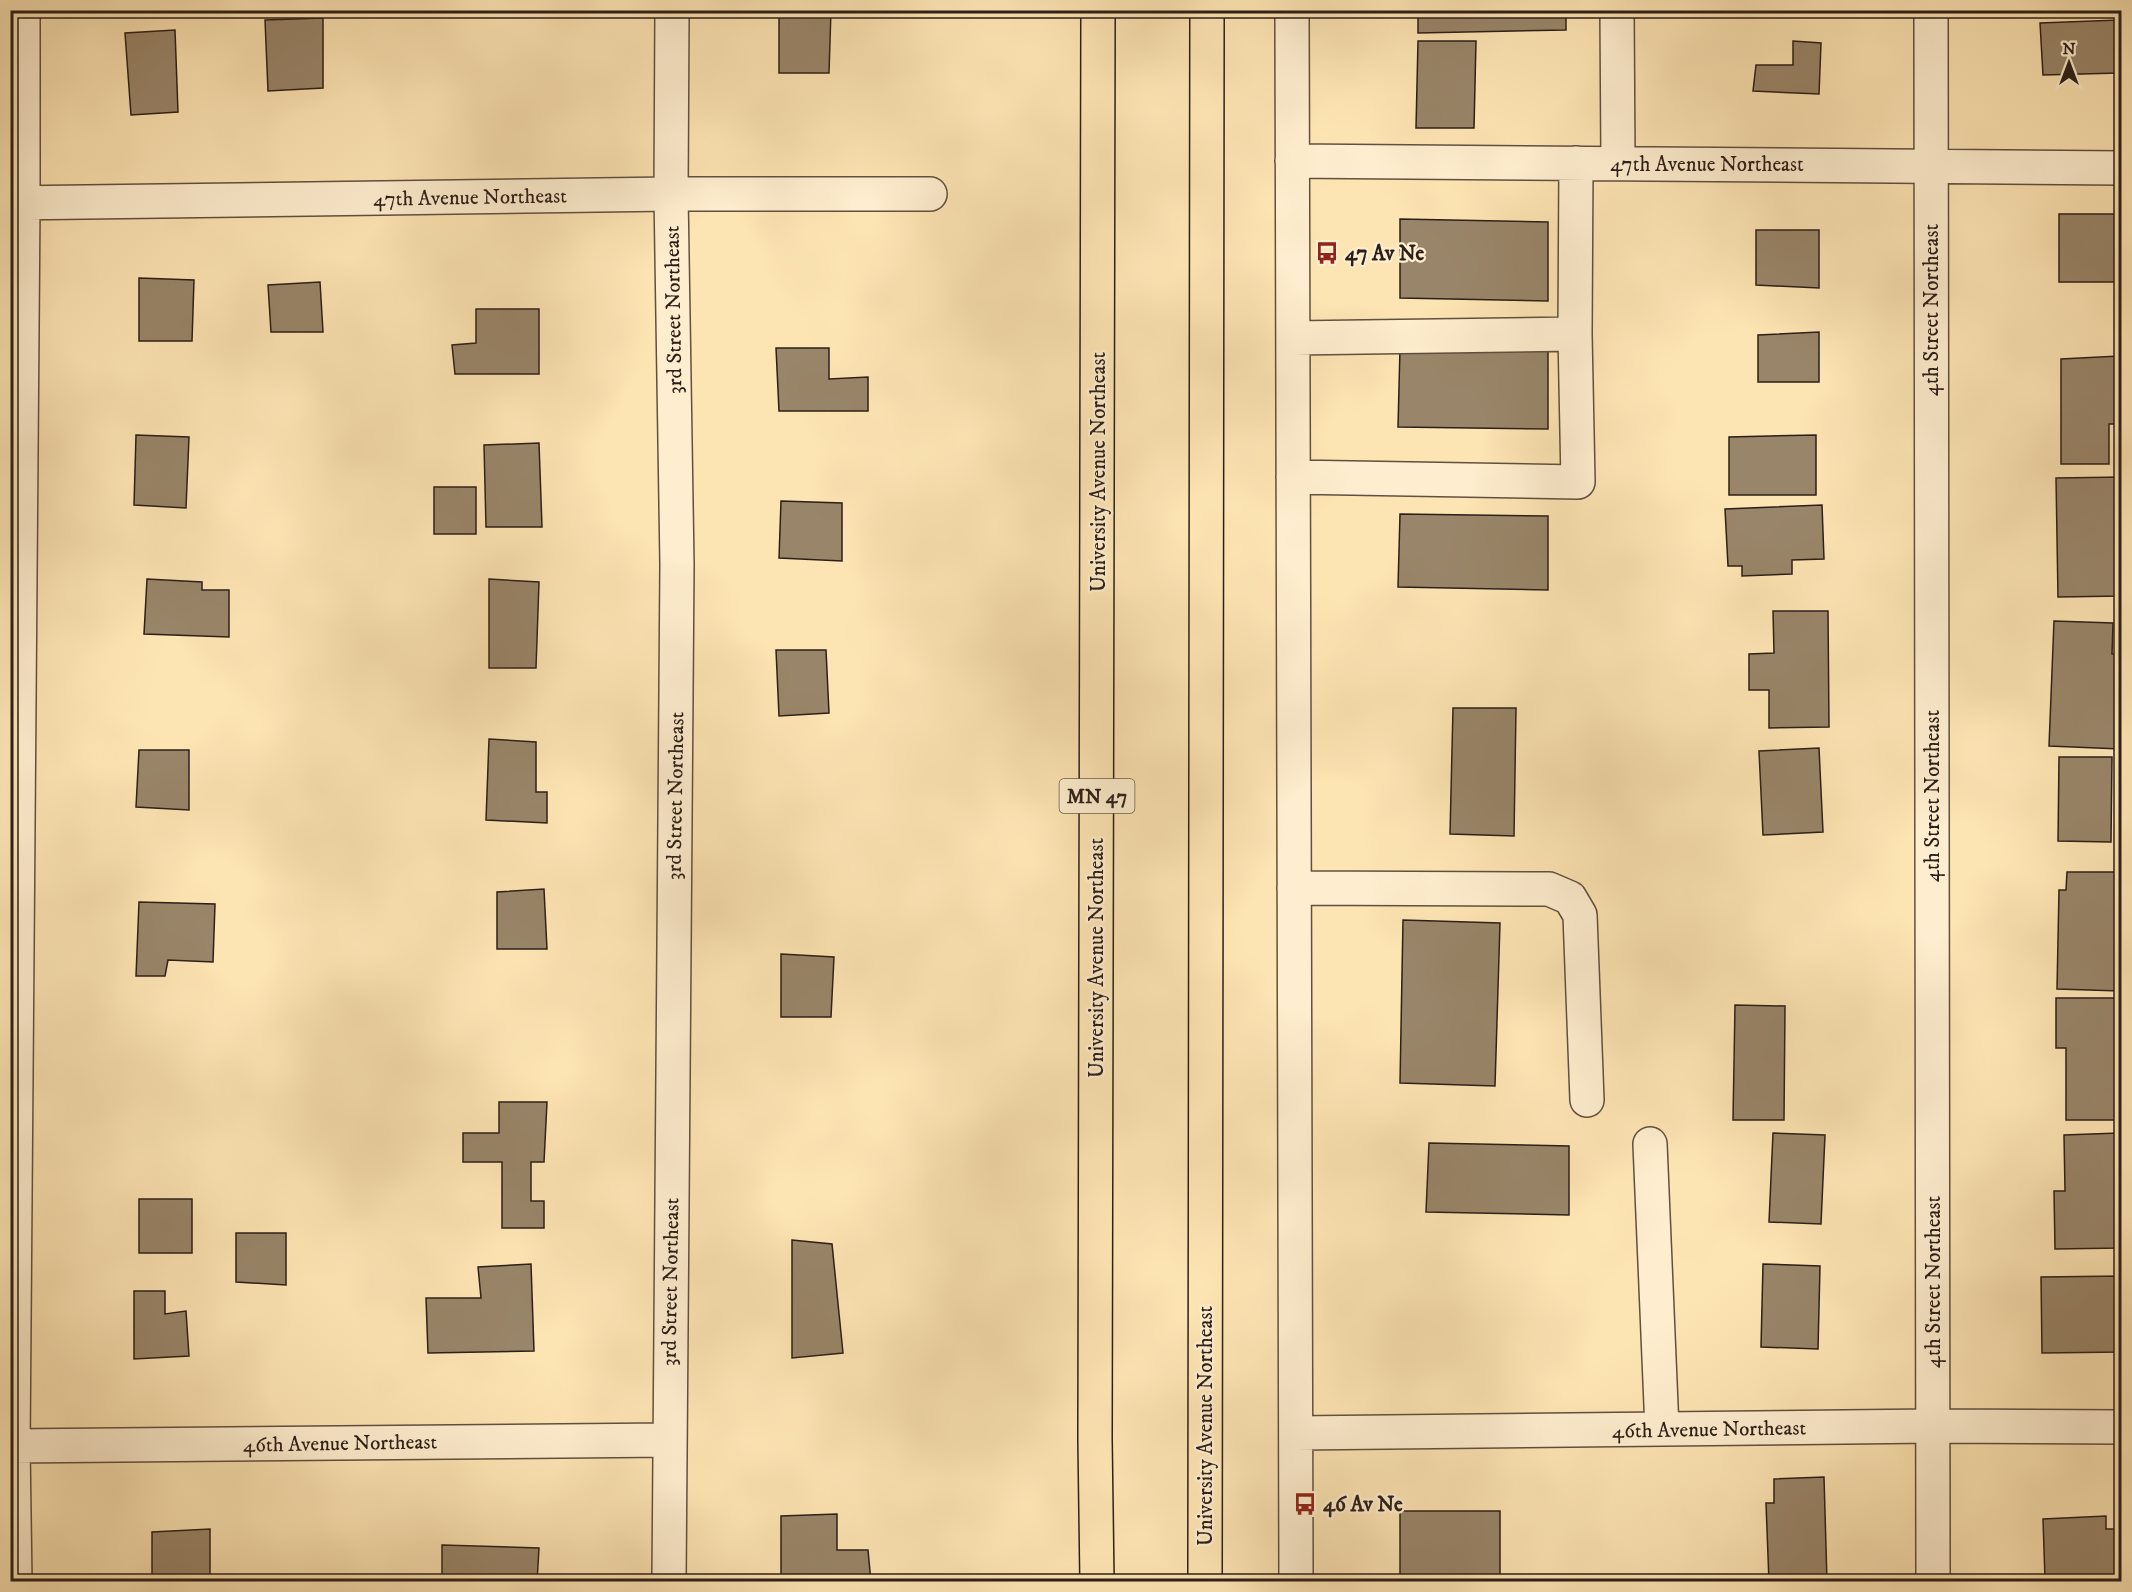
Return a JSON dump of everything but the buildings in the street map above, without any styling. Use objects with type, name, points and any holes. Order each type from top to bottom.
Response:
[{"type":"main road","name":"University Avenue Northeast","points":[[1097,1581],[1095,1403],[1098,10]]},
{"type":"main road","name":"University Avenue Northeast","points":[[1205,1581],[1207,10]]},
{"type":"street","points":[[15,1581],[12,1446],[17,203],[22,10]]},
{"type":"street","name":"3rd Street Northeast","points":[[669,1581],[677,564],[671,194],[672,10]]},
{"type":"street","points":[[1292,10],[1296,1581]]},
{"type":"street","points":[[1617,10],[1618,163]]},
{"type":"street","name":"4th Street Northeast","points":[[1931,10],[1933,1581]]},
{"type":"street","name":"47th Avenue Northeast","points":[[1292,161],[2121,168]]},
{"type":"street","points":[[1293,477],[1578,483],[1575,334],[1576,163]]},
{"type":"street","name":"47th Avenue Northeast","points":[[17,203],[671,194],[930,194]]},
{"type":"street","points":[[1293,338],[1575,334]]},
{"type":"street","points":[[1294,888],[1549,889],[1570,898],[1580,915],[1587,1100]]},
{"type":"street","points":[[1650,1144],[1662,1429]]},
{"type":"street","name":"46th Avenue Northeast","points":[[1296,1433],[1933,1426],[2121,1427]]},
{"type":"street","name":"46th Avenue Northeast","points":[[12,1446],[669,1440]]},
{"type":"place","name":"47 Av Ne","points":[[1327,253]]},
{"type":"place","name":"46 Av Ne","points":[[1305,1504]]}]
